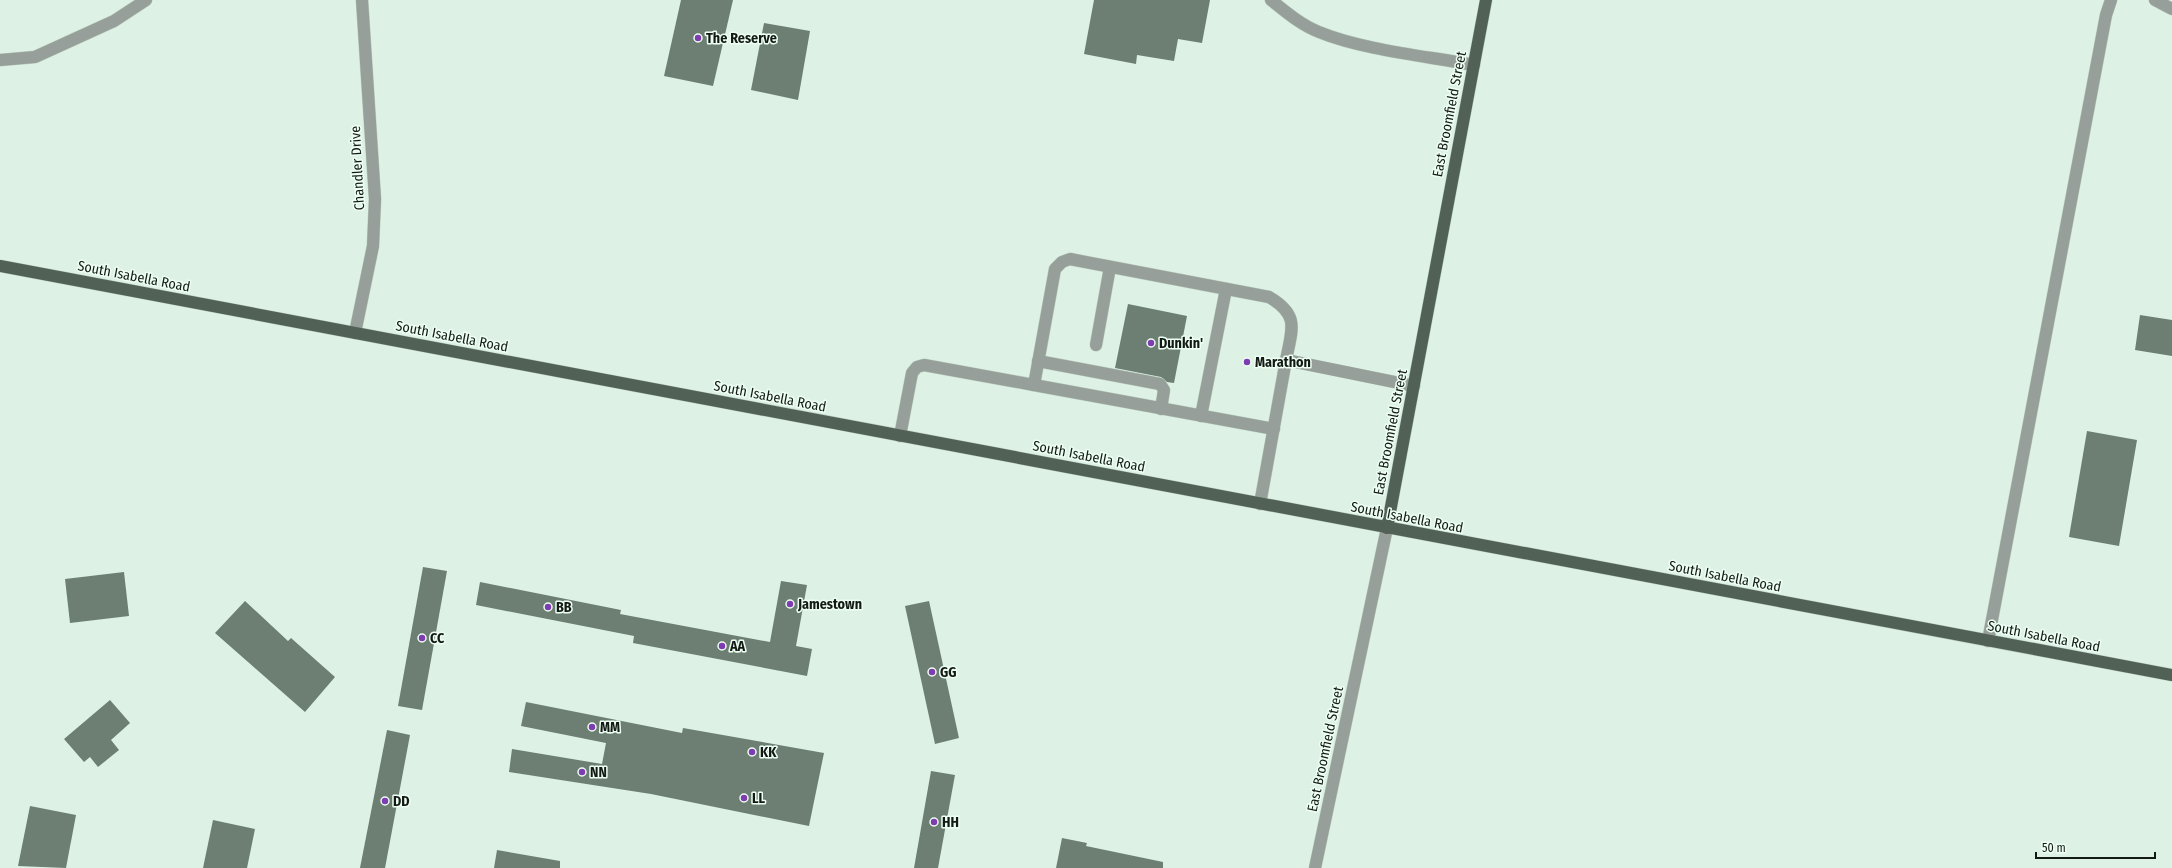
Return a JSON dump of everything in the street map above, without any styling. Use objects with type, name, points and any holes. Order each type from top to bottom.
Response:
[{"type":"main road","name":"East Broomfield Street","points":[[1387,528],[1486,0]]},
{"type":"main road","name":"South Isabella Road","points":[[0,266],[2172,675]]},
{"type":"street","points":[[0,60],[35,57],[114,21],[146,0]]},
{"type":"street","name":"Chandler Drive","points":[[355,333],[372,246],[375,199],[362,0]]},
{"type":"street","points":[[1271,0],[1296,20],[1319,32],[1361,44],[1474,65]]},
{"type":"street","points":[[1988,641],[2106,15],[2111,0]]},
{"type":"street","points":[[2155,0],[2172,9]]},
{"type":"street","points":[[1034,385],[1055,269],[1062,262],[1070,259],[1269,297],[1285,306],[1292,319],[1260,504]]},
{"type":"street","points":[[1096,345],[1110,266]]},
{"type":"street","points":[[1201,416],[1226,289]]},
{"type":"street","points":[[1286,360],[1414,386]]},
{"type":"street","points":[[1038,361],[1160,384],[1164,390],[1161,409]]},
{"type":"street","points":[[900,436],[912,373],[917,367],[924,365],[1274,429]]},
{"type":"street","name":"East Broomfield Street","points":[[1315,868],[1387,528]]},
{"type":"building","name":"The Reserve","points":[[681,0],[733,0],[713,86],[664,76]]},
{"type":"building","points":[[1094,0],[1210,0],[1202,43],[1178,39],[1174,61],[1137,55],[1136,64],[1084,54]]},
{"type":"building","name":"The Reserve","points":[[764,23],[810,31],[798,100],[751,90]]},
{"type":"building","name":"Dunkin'","points":[[1128,304],[1187,316],[1174,383],[1167,382],[1161,377],[1115,368]]},
{"type":"building","points":[[2140,315],[2172,320],[2172,356],[2135,350]]},
{"type":"building","points":[[2087,431],[2137,440],[2119,546],[2069,537]]},
{"type":"building","name":"CC","points":[[423,567],[447,571],[422,710],[398,706]]},
{"type":"building","points":[[124,572],[129,616],[70,623],[65,579]]},
{"type":"building","points":[[781,581],[807,585],[796,646],[812,649],[807,676],[633,643],[634,636],[476,605],[480,582],[621,610],[620,614],[770,642]]},
{"type":"building","points":[[245,601],[288,641],[291,638],[335,677],[305,712],[215,633]]},
{"type":"building","name":"GG","points":[[929,601],[959,738],[935,744],[905,606]]},
{"type":"building","points":[[110,700],[130,723],[111,740],[119,750],[98,767],[90,757],[84,762],[64,739]]},
{"type":"building","points":[[526,702],[682,733],[683,728],[824,753],[809,826],[651,794],[509,772],[512,749],[602,764],[606,743],[521,726]]},
{"type":"building","name":"DD","points":[[387,730],[410,735],[385,868],[360,868]]},
{"type":"building","name":"HH","points":[[931,771],[955,775],[938,868],[914,868]]},
{"type":"building","points":[[30,806],[76,815],[66,868],[18,866]]},
{"type":"building","points":[[213,820],[255,829],[247,868],[203,868]]},
{"type":"building","points":[[1062,838],[1087,843],[1086,846],[1163,862],[1163,868],[1056,868]]},
{"type":"building","points":[[497,850],[560,861],[560,868],[494,868]]},
{"type":"place","name":"The Reserve","points":[[698,38]]},
{"type":"place","name":"Dunkin'","points":[[1151,343]]},
{"type":"place","name":"Marathon","points":[[1247,362]]},
{"type":"place","name":"Jamestown","points":[[790,604]]},
{"type":"place","name":"BB","points":[[548,607]]},
{"type":"place","name":"CC","points":[[422,638]]},
{"type":"place","name":"AA","points":[[722,646]]},
{"type":"place","name":"GG","points":[[932,672]]},
{"type":"place","name":"MM","points":[[592,727]]},
{"type":"place","name":"KK","points":[[752,752]]},
{"type":"place","name":"NN","points":[[582,772]]},
{"type":"place","name":"LL","points":[[744,798]]},
{"type":"place","name":"DD","points":[[385,801]]},
{"type":"place","name":"HH","points":[[934,822]]}]
